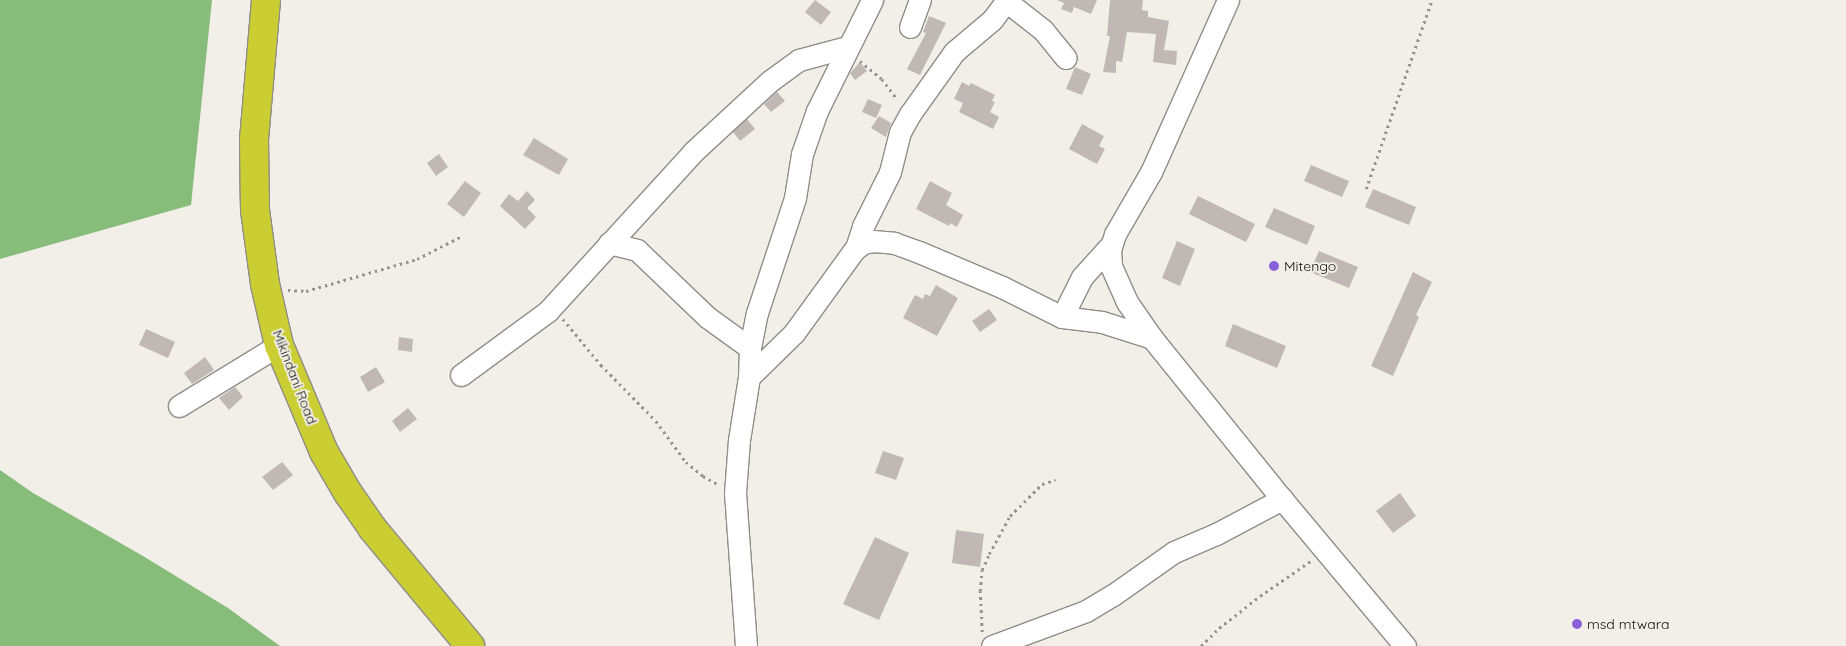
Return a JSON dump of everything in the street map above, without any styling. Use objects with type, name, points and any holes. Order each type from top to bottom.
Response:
[{"type":"highway","name":"Mikindani Road","points":[[266,0],[254,139],[255,210],[264,284],[280,345],[324,452],[348,493],[373,529],[470,646]]},
{"type":"street","points":[[746,646],[735,493],[738,440],[749,377],[750,348],[757,313],[795,198],[802,154],[817,111],[847,47],[872,0]]},
{"type":"street","points":[[910,27],[920,0]]},
{"type":"street","points":[[1062,317],[1082,277],[1111,245],[1151,172],[1228,0]]},
{"type":"street","points":[[856,248],[863,226],[890,172],[900,132],[910,114],[954,52],[992,20],[1006,1],[1043,30],[1066,58]]},
{"type":"street","points":[[461,375],[553,306],[608,242],[693,152],[770,81],[799,60],[847,47]]},
{"type":"street","points":[[749,377],[794,333],[856,248],[863,243],[873,241],[894,243],[1002,287],[1062,317],[1102,322],[1152,338]]},
{"type":"street","points":[[608,242],[637,250],[707,317],[750,348]]},
{"type":"street","points":[[1111,245],[1111,266],[1117,284],[1135,315],[1282,499],[1405,646]]},
{"type":"street","points":[[179,406],[280,345]]},
{"type":"street","points":[[988,642],[1086,611],[1113,595],[1174,552],[1216,534],[1282,499]]},
{"type":"path","points":[[1366,189],[1432,0]]},
{"type":"path","points":[[847,47],[882,79],[910,114]]},
{"type":"path","points":[[264,284],[294,292],[306,291],[417,258],[462,236]]},
{"type":"path","points":[[553,306],[601,364],[656,421],[686,462],[703,476],[735,493]]},
{"type":"path","points":[[988,642],[980,591],[982,570],[989,554],[1016,509],[1042,484],[1055,480]]},
{"type":"path","points":[[1201,646],[1219,628],[1260,596],[1325,550]]},
{"type":"shaded area","points":[[0,0],[212,0],[191,205],[0,259]]},
{"type":"shaded area","points":[[0,470],[33,493],[143,556],[228,608],[280,646],[0,646]]},
{"type":"building","points":[[815,0],[831,12],[821,25],[805,12]]},
{"type":"building","points":[[1057,0],[1097,0],[1091,14],[1074,7],[1072,13],[1061,9],[1064,3]]},
{"type":"building","points":[[1110,0],[1143,0],[1142,10],[1148,11],[1148,17],[1169,21],[1164,50],[1177,51],[1176,65],[1153,62],[1156,34],[1127,32],[1122,62],[1116,61],[1116,73],[1103,72],[1110,36],[1107,36]]},
{"type":"building","points":[[929,16],[946,23],[920,75],[907,69],[926,33],[923,32]]},
{"type":"building","points":[[860,62],[867,71],[855,80],[850,73]]},
{"type":"building","points":[[1075,67],[1091,74],[1082,95],[1066,89]]},
{"type":"building","points":[[962,82],[969,86],[971,83],[995,95],[992,101],[995,102],[990,112],[999,117],[993,129],[959,112],[963,103],[954,99]]},
{"type":"building","points":[[777,92],[785,101],[771,112],[764,104]]},
{"type":"building","points":[[868,99],[882,105],[876,118],[862,112]]},
{"type":"building","points":[[879,116],[891,123],[886,137],[871,128]]},
{"type":"building","points":[[747,119],[755,129],[740,141],[733,132]]},
{"type":"building","points":[[1082,124],[1104,136],[1099,146],[1105,149],[1097,164],[1069,149]]},
{"type":"building","points":[[534,138],[568,159],[559,175],[523,155]]},
{"type":"building","points":[[439,154],[448,167],[436,176],[427,163]]},
{"type":"building","points":[[1311,165],[1349,181],[1342,197],[1304,181]]},
{"type":"building","points":[[465,181],[481,193],[464,217],[447,204]]},
{"type":"building","points":[[930,181],[952,193],[946,205],[963,215],[957,227],[950,223],[949,226],[916,209]]},
{"type":"building","points":[[1373,189],[1416,207],[1409,225],[1365,207]]},
{"type":"building","points":[[527,191],[535,200],[527,208],[536,217],[525,229],[500,206],[509,194],[518,201]]},
{"type":"building","points":[[1198,196],[1255,224],[1246,242],[1189,214]]},
{"type":"building","points":[[1274,208],[1315,226],[1307,245],[1265,227]]},
{"type":"building","points":[[1177,241],[1195,249],[1180,286],[1162,278]]},
{"type":"building","points":[[1319,251],[1358,267],[1349,288],[1310,272]]},
{"type":"building","points":[[1413,272],[1432,282],[1416,315],[1419,317],[1393,376],[1371,366]]},
{"type":"building","points":[[936,285],[958,298],[937,336],[903,318],[915,295],[923,299],[925,294],[930,296]]},
{"type":"building","points":[[989,309],[997,320],[980,332],[972,321]]},
{"type":"building","points":[[1233,324],[1286,346],[1277,368],[1225,346]]},
{"type":"building","points":[[146,329],[175,342],[168,358],[139,345]]},
{"type":"building","points":[[399,337],[413,339],[412,352],[398,350]]},
{"type":"building","points":[[205,357],[214,370],[192,384],[184,373]]},
{"type":"building","points":[[376,367],[385,382],[368,392],[360,377]]},
{"type":"building","points":[[235,387],[243,397],[229,410],[219,398]]},
{"type":"building","points":[[408,408],[417,419],[400,432],[392,421]]},
{"type":"building","points":[[883,451],[904,458],[896,480],[875,473]]},
{"type":"building","points":[[282,462],[293,475],[273,490],[262,477]]},
{"type":"building","points":[[1400,493],[1416,516],[1393,533],[1376,511]]},
{"type":"building","points":[[956,530],[984,534],[980,567],[952,563]]},
{"type":"building","points":[[875,537],[909,553],[879,620],[843,604]]},
{"type":"place","name":"Mitengo","points":[[1274,266]]},
{"type":"place","name":"msd mtwara","points":[[1577,624]]}]
